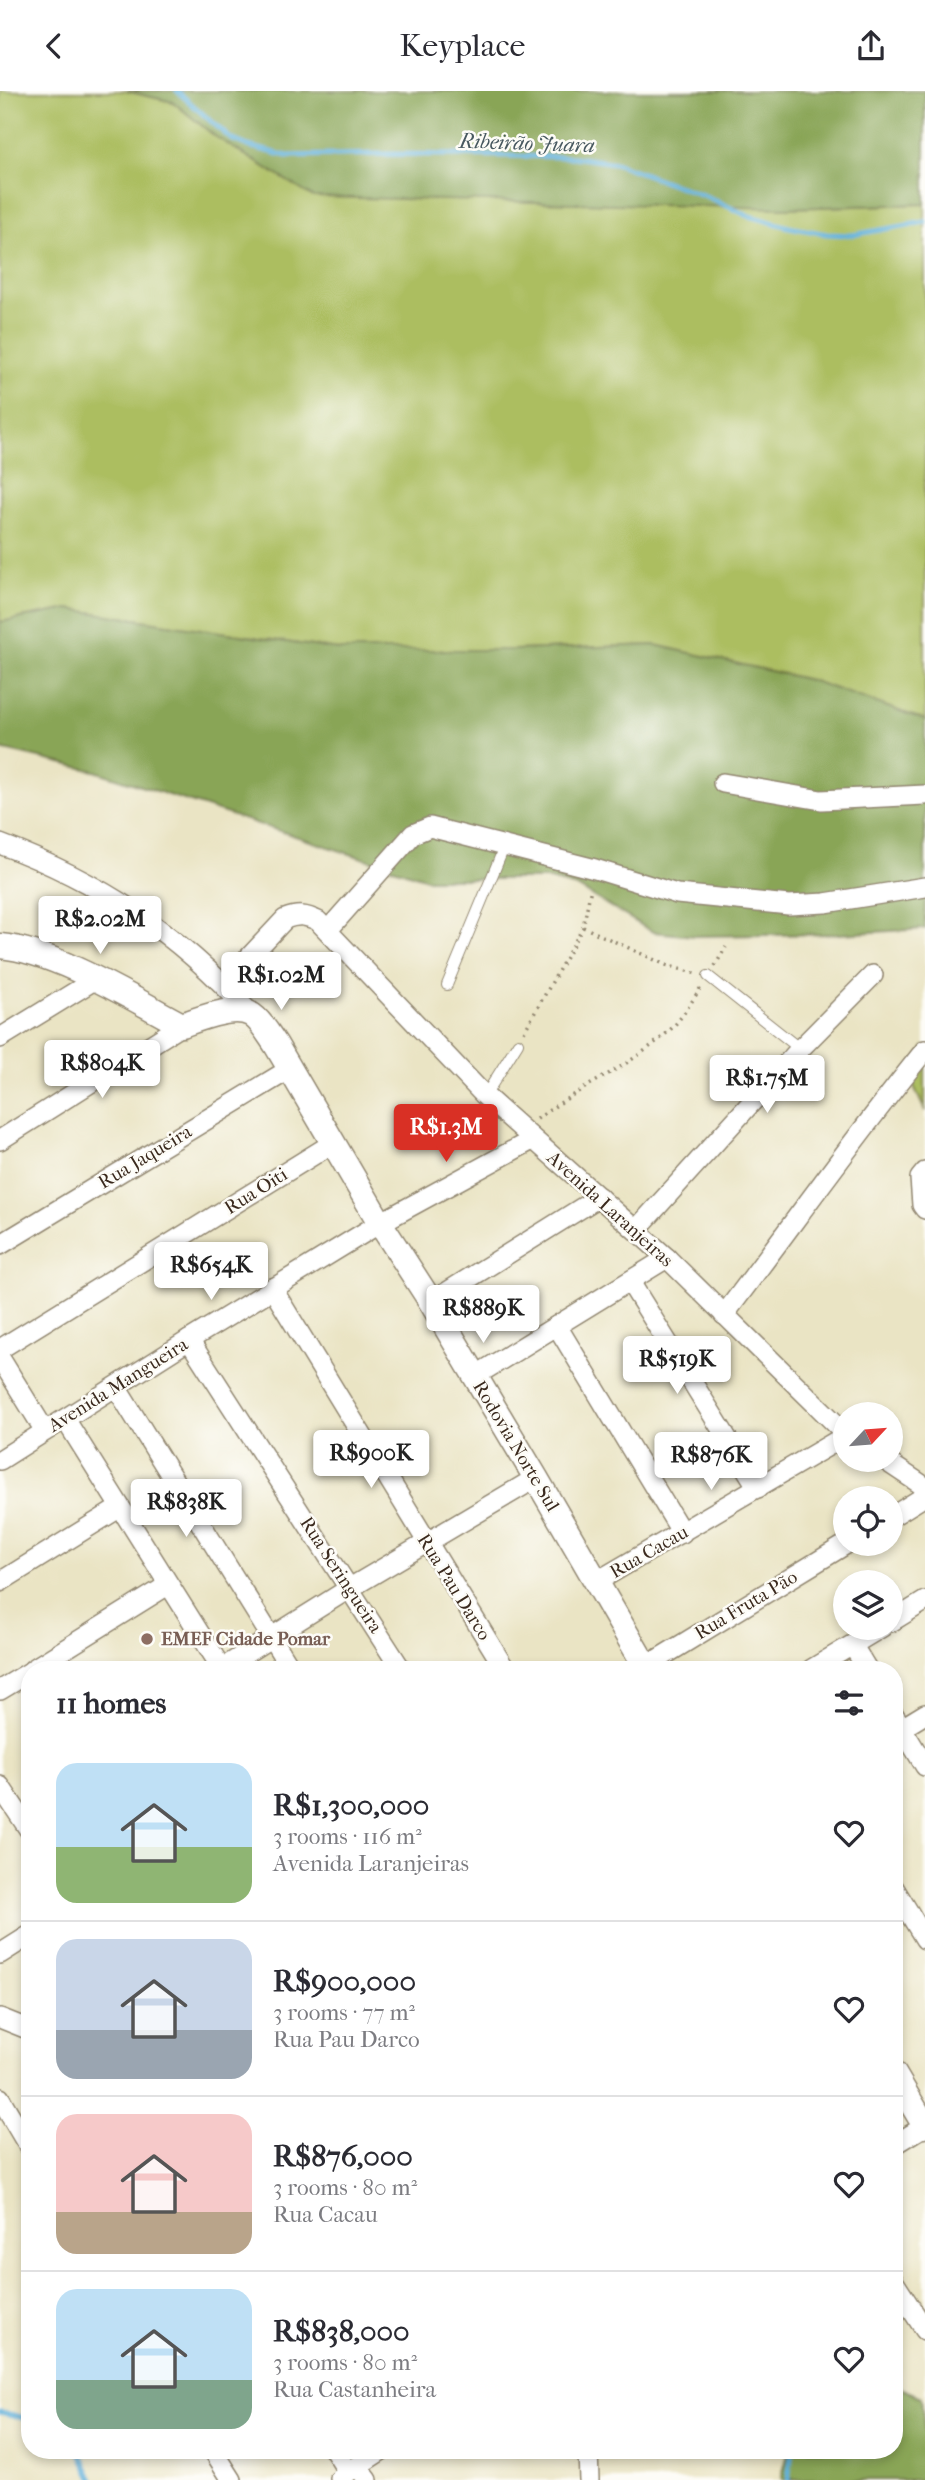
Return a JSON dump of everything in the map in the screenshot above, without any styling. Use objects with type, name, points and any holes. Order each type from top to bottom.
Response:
[{"type":"street","points":[[723,783],[821,800],[925,795]]},
{"type":"street","points":[[328,930],[419,830],[436,828],[595,869],[677,894],[789,905],[825,903],[925,887]]},
{"type":"street","name":"Rodovia Norte Sul","points":[[0,843],[35,857],[114,897],[157,927],[224,985],[269,1034],[380,1223],[431,1302],[536,1478],[642,1661]]},
{"type":"street","name":"Avenida Laranjeiras","points":[[224,985],[285,919],[296,915],[308,916],[328,930],[485,1096],[667,1258],[833,1423]]},
{"type":"street","points":[[0,946],[37,954],[96,979],[181,1025]]},
{"type":"street","points":[[636,1230],[800,1049],[873,975]]},
{"type":"street","points":[[0,1038],[96,979]]},
{"type":"street","points":[[0,1140],[181,1025],[229,1011],[249,1012]]},
{"type":"street","points":[[724,1315],[880,1105],[925,1050]]},
{"type":"street","name":"Rua Jaqueira","points":[[0,1245],[290,1069]]},
{"type":"street","name":"Avenida Mangueira","points":[[0,1460],[380,1223],[532,1140]]},
{"type":"street","name":"Rua Oiti","points":[[0,1349],[333,1143]]},
{"type":"street","points":[[925,1172],[920,1178],[922,1205],[925,1209]]},
{"type":"street","points":[[431,1302],[599,1197]]},
{"type":"street","points":[[475,1376],[667,1258]]},
{"type":"street","points":[[631,1282],[758,1489]]},
{"type":"street","name":"Rua Pau Darco","points":[[272,1288],[500,1661]]},
{"type":"street","points":[[558,1327],[682,1533]]},
{"type":"street","name":"Rua Seringueira","points":[[189,1340],[396,1661]]},
{"type":"street","points":[[0,1358],[45,1431]]},
{"type":"street","points":[[116,1387],[286,1661]]},
{"type":"street","points":[[65,1419],[216,1661]]},
{"type":"street","name":"Rua Cacau","points":[[596,1582],[833,1442]]},
{"type":"street","points":[[902,1472],[925,1487]]},
{"type":"street","points":[[233,1661],[349,1588],[536,1478]]},
{"type":"street","points":[[903,1510],[925,1496]]},
{"type":"street","points":[[0,1582],[119,1508]]},
{"type":"street","name":"Rua Fruta Pão","points":[[657,1661],[833,1552]]},
{"type":"street","points":[[47,1661],[169,1585]]},
{"type":"street","points":[[903,1615],[925,1601]]},
{"type":"street","points":[[827,1661],[862,1640]]},
{"type":"street","points":[[853,1646],[862,1661]]},
{"type":"street","points":[[0,1690],[21,1677]]},
{"type":"street","points":[[903,1720],[925,1714]]},
{"type":"street","points":[[903,1729],[925,1766]]},
{"type":"street","points":[[0,1786],[21,1818]]},
{"type":"street","points":[[903,1903],[925,1939]]},
{"type":"street","points":[[0,1954],[21,1941]]},
{"type":"street","points":[[0,2018],[21,2026]]},
{"type":"street","points":[[903,2089],[925,2126],[903,2139]]},
{"type":"street","points":[[0,2098],[21,2134]]},
{"type":"street","points":[[903,2296],[925,2330]]},
{"type":"street","points":[[219,2459],[232,2480]]},
{"type":"street","points":[[341,2459],[353,2474],[371,2459]]},
{"type":"street","points":[[588,2459],[589,2480]]},
{"type":"lane","points":[[447,985],[505,845]]},
{"type":"lane","points":[[708,976],[800,1049]]},
{"type":"lane","points":[[485,1096],[518,1043]]},
{"type":"path","points":[[518,1043],[583,927],[595,869]]},
{"type":"path","points":[[583,927],[666,965],[708,976]]},
{"type":"path","points":[[532,1140],[533,1128],[538,1118],[608,1075],[668,1032],[685,1012],[726,947]]},
{"type":"green space","points":[[0,91],[126,91],[173,102],[216,137],[784,208],[925,204],[925,720],[810,680],[655,645],[515,650],[339,650],[69,609],[0,622]]},
{"type":"green space","points":[[126,91],[925,91],[925,204],[784,208],[313,197],[216,137],[173,102]]},
{"type":"green space","points":[[69,609],[339,650],[515,650],[655,645],[810,680],[925,720],[925,929],[838,934],[695,936],[653,932],[577,887],[546,879],[427,879],[95,771],[0,749],[0,622]]},
{"type":"green space","points":[[925,1046],[925,1111],[909,1075]]},
{"type":"green space","points":[[903,2389],[921,2397],[925,2434],[925,2480],[781,2480],[787,2459],[903,2459]]},
{"type":"waterway","name":"Ribeirão Juara","points":[[177,91],[231,139],[287,156],[389,154],[573,157],[615,163],[708,197],[746,215],[789,227],[827,234],[852,235],[925,222]]},
{"type":"waterway","points":[[0,2412],[21,2417]]},
{"type":"waterway","points":[[84,2459],[94,2480]]},
{"type":"waterway","points":[[788,2480],[791,2459]]},
{"type":"place","name":"EMEF Cidade Pomar","points":[[147,1639]]}]
